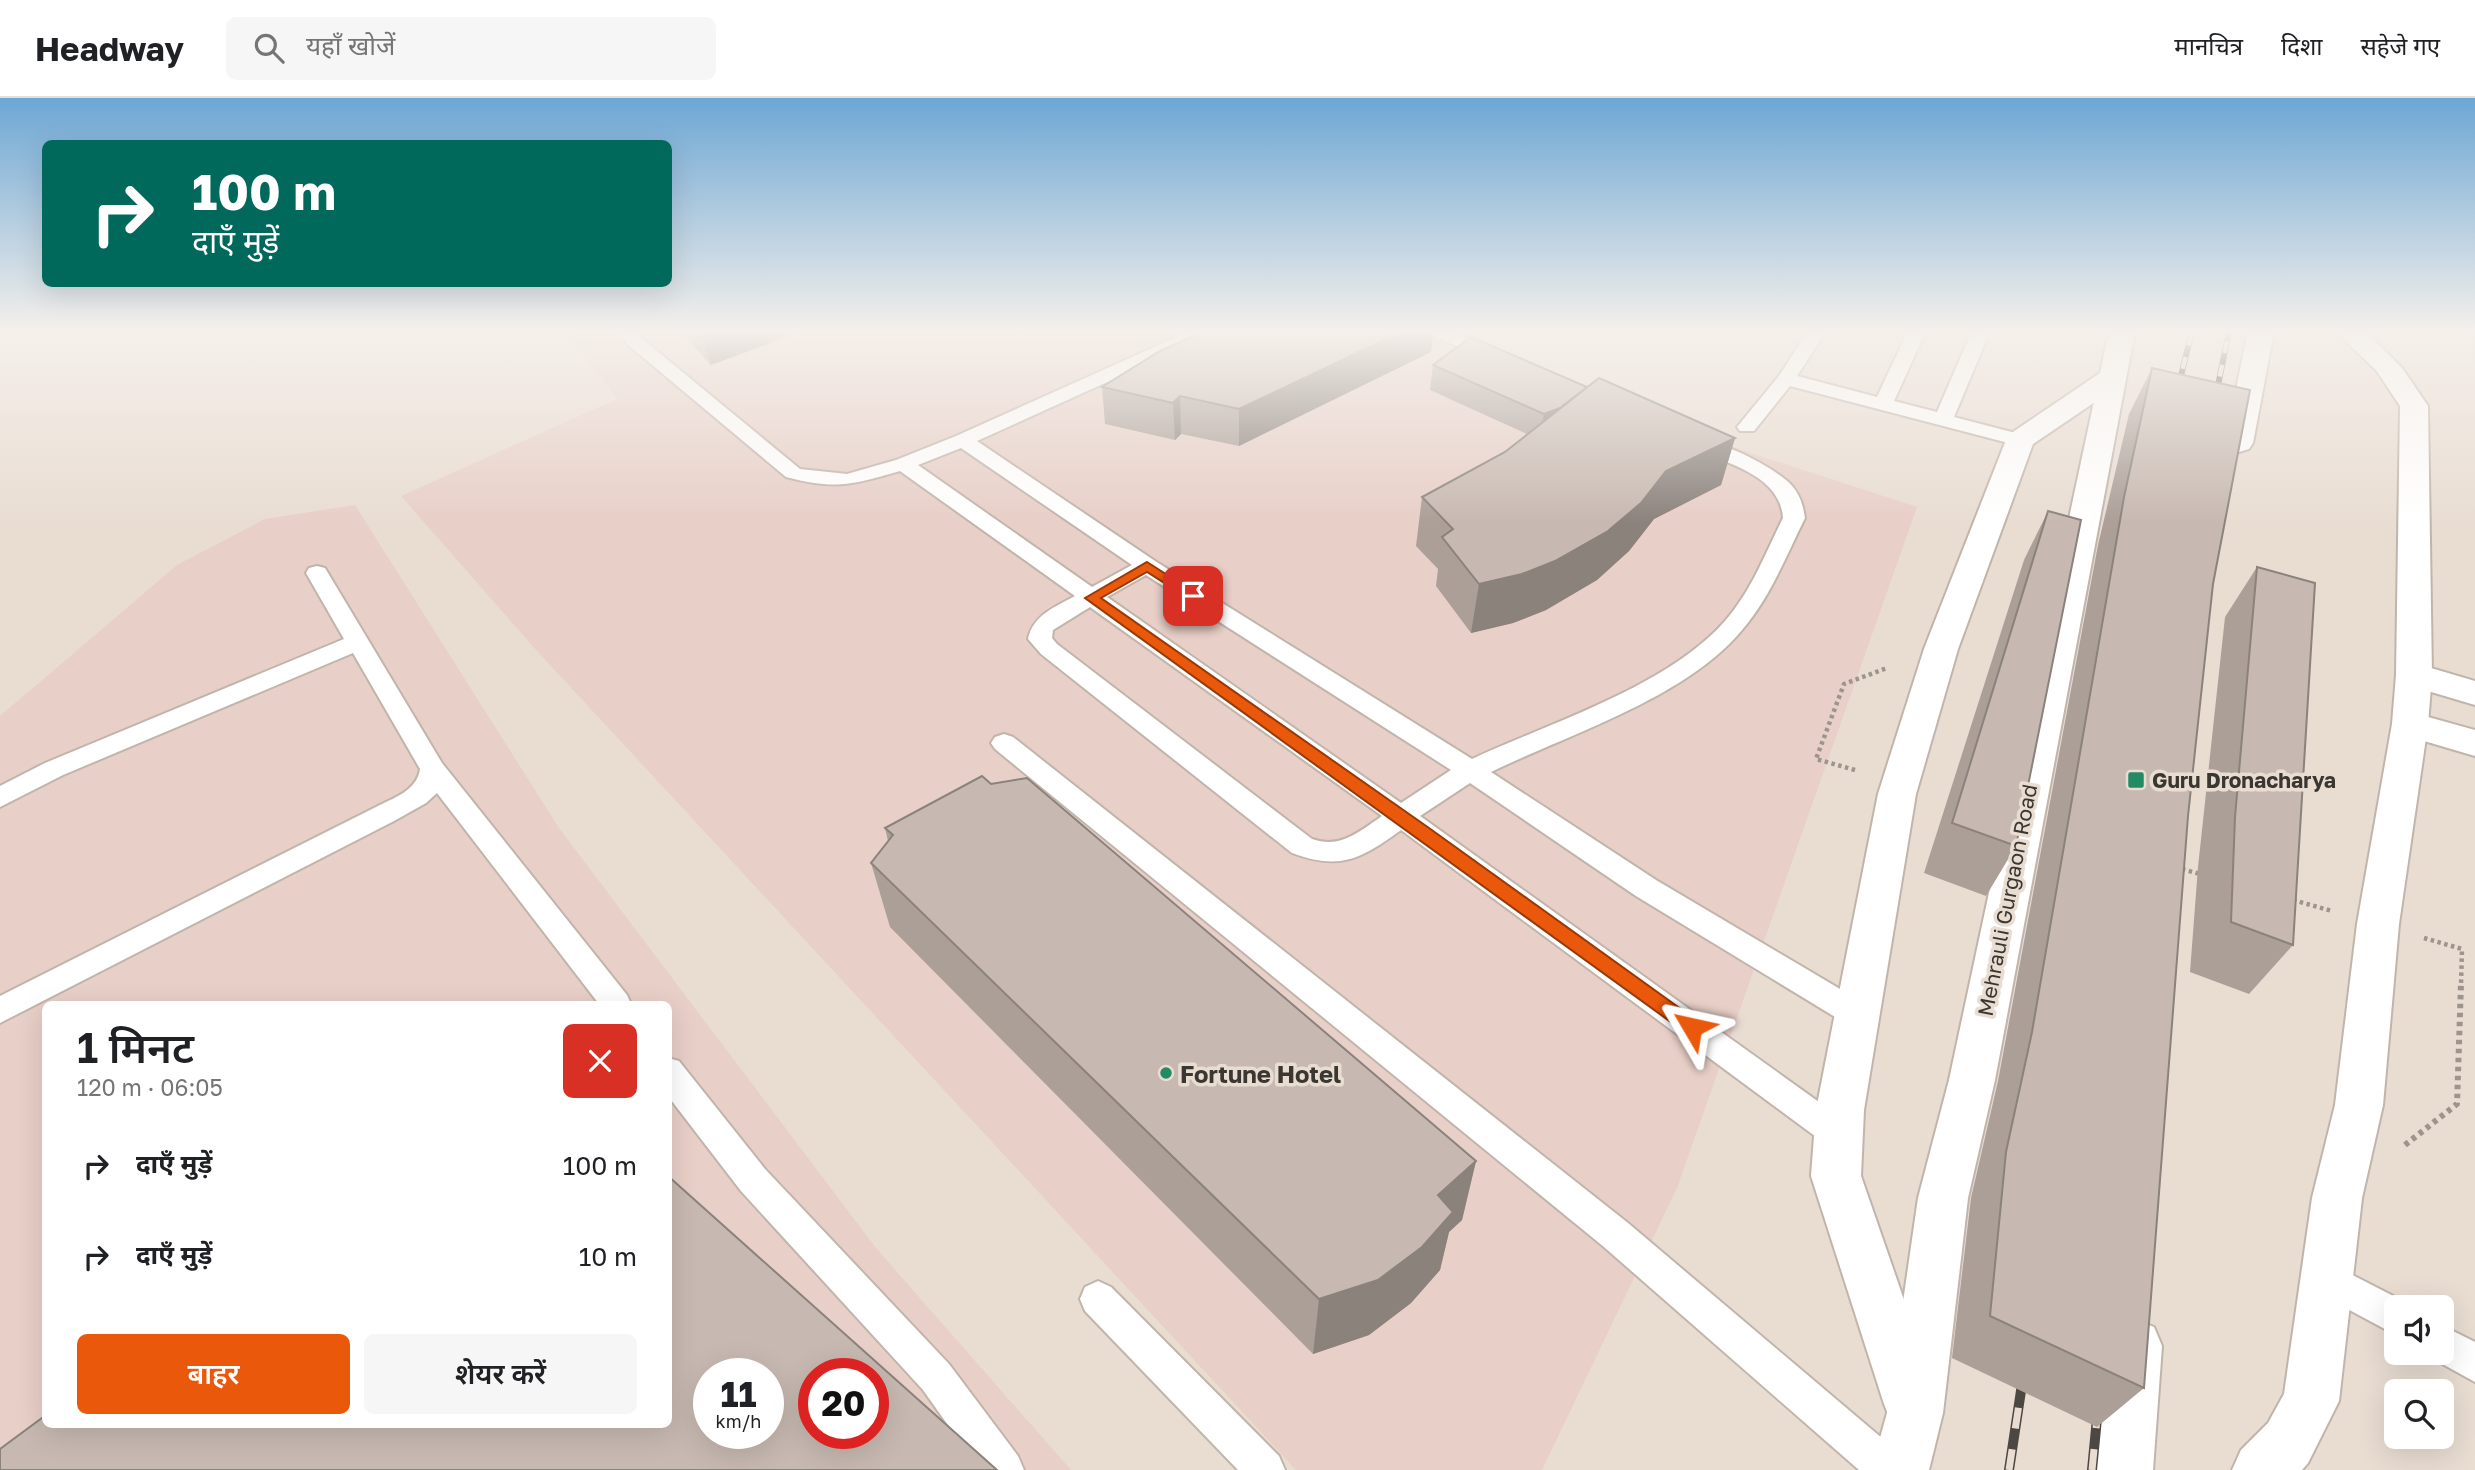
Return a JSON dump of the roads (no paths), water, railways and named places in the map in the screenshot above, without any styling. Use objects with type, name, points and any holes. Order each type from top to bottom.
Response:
[{"type":"main road","points":[[1915,1413],[1836,1175],[1840,1110],[1856,1014],[1900,783],[1941,649],[2020,440],[2086,395]]},
{"type":"main road","name":"Mehrauli Gurgaon Road","points":[[1900,1470],[1915,1413],[1943,1198],[1972,1080],[2021,822],[2109,395]]},
{"type":"main road","points":[[2233,476],[2249,395]]},
{"type":"main road","points":[[2261,1470],[2288,1443],[2311,1401],[2337,1198],[2359,1105],[2378,924],[2410,724],[2414,675],[2414,405],[2408,395]]},
{"type":"main road","points":[[2414,675],[2475,693]]},
{"type":"main road","points":[[2410,724],[2475,743]]},
{"type":"main road","points":[[2124,1470],[2138,1306]]},
{"type":"lane","points":[[700,395],[793,472],[813,478],[848,480],[903,464],[1063,395]]},
{"type":"lane","points":[[1747,427],[1773,395]]},
{"type":"lane","points":[[1851,395],[2020,440]]},
{"type":"lane","points":[[1884,403],[1888,395]]},
{"type":"lane","points":[[1944,418],[1954,395]]},
{"type":"lane","points":[[1147,566],[1052,618],[1042,628],[1041,639],[1049,649],[1302,846],[1324,854],[1345,852],[1470,770],[1661,681],[1725,636],[1750,601],[1794,518],[1796,505],[1788,490],[1770,478],[1679,436]]},
{"type":"lane","points":[[963,440],[1147,566],[1470,770],[1646,888],[1856,1014]]},
{"type":"lane","points":[[903,464],[1402,817],[1839,1135]]},
{"type":"lane","points":[[317,573],[433,769],[614,1001]]},
{"type":"lane","points":[[0,798],[54,769],[358,642]]},
{"type":"lane","points":[[1004,743],[1616,1235],[1889,1470]]},
{"type":"lane","points":[[0,1010],[411,799],[425,791],[433,782],[433,769]]},
{"type":"lane","points":[[672,1077],[753,1180],[936,1377],[1004,1470]]},
{"type":"lane","points":[[2327,1279],[2384,1310]]},
{"type":"lane","points":[[1098,1298],[1265,1470]]},
{"type":"lane","points":[[2454,1351],[2475,1363]]},
{"type":"railway","points":[[2215,400],[2216,395]]},
{"type":"railway","points":[[2009,1470],[2024,1371]]},
{"type":"railway","points":[[2092,1470],[2098,1408]]},
{"type":"place","name":"Guru Dronacharya","points":[[2136,780]]},
{"type":"place","name":"Fortune Hotel","points":[[1166,1073]]}]
